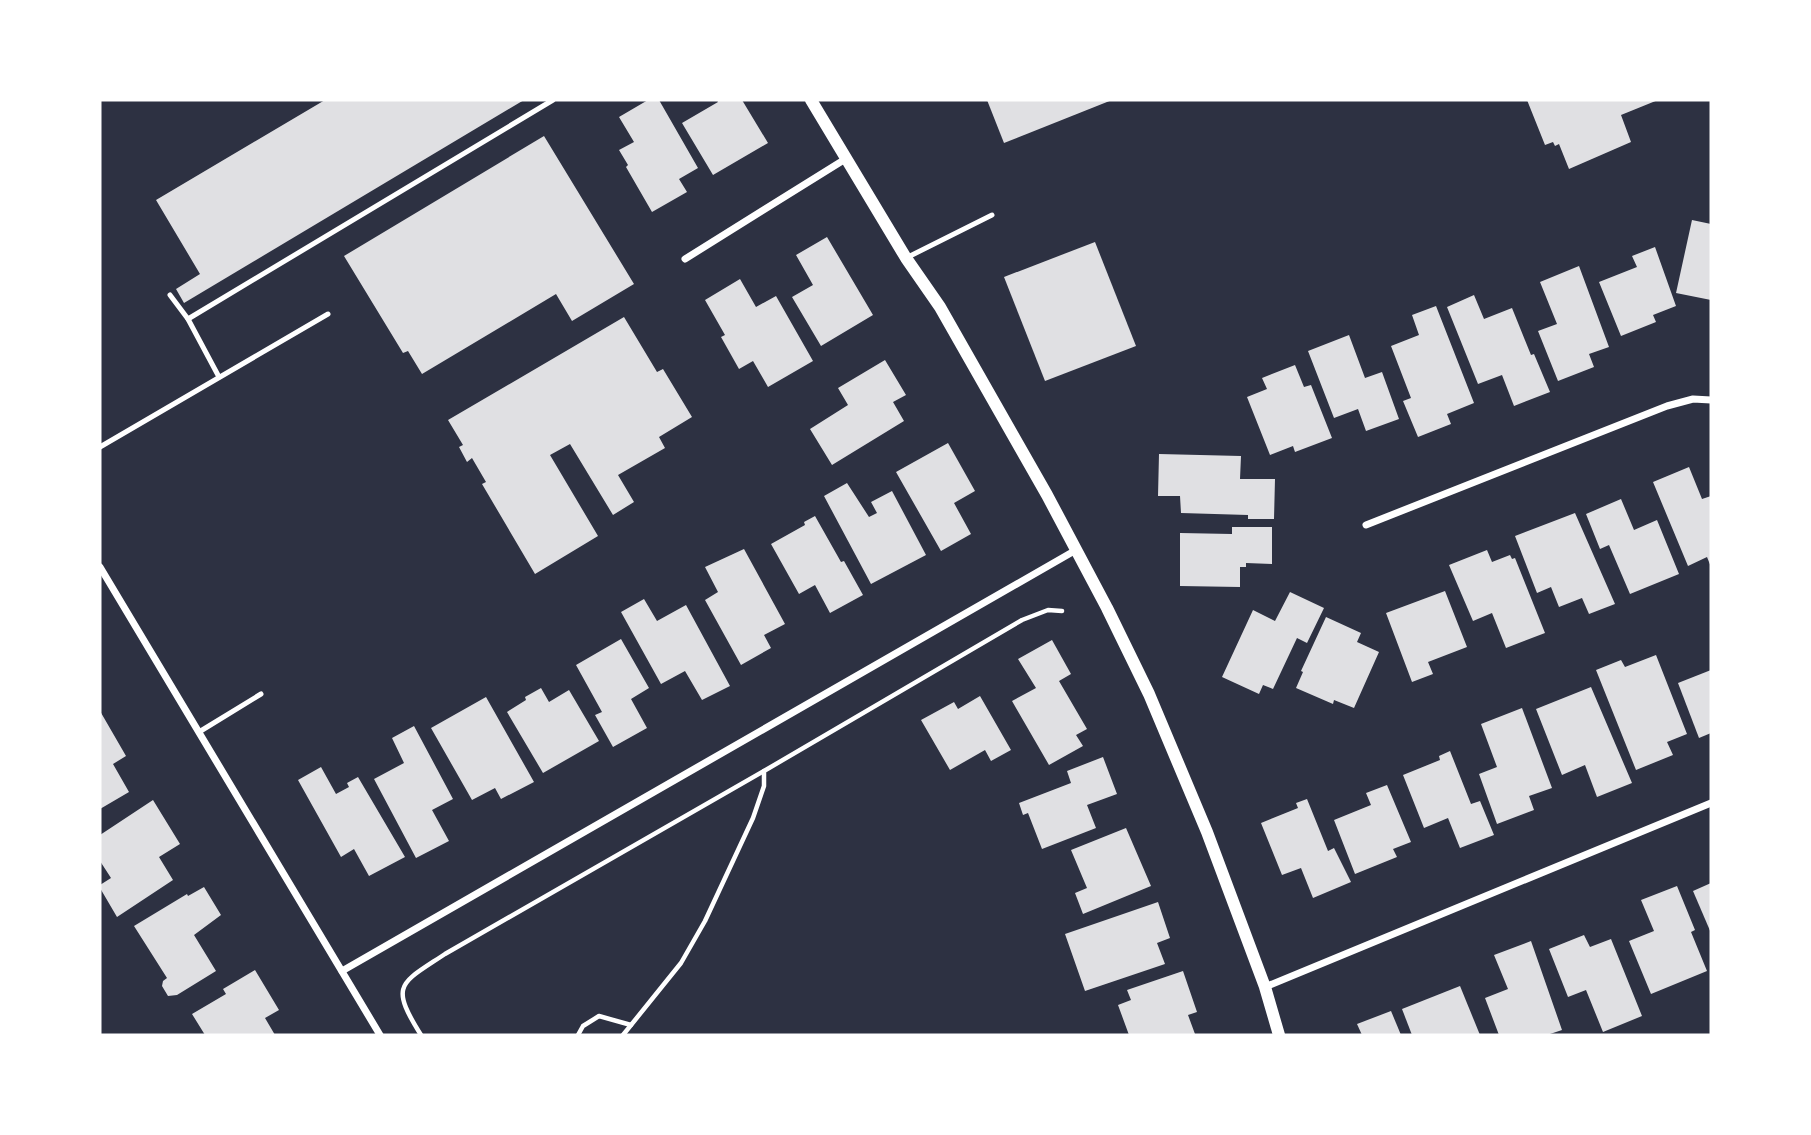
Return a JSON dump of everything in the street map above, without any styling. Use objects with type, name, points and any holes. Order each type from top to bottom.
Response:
[{"type":"street","points":[[811,100],[906,258],[940,307],[1076,550],[1149,694],[1207,832],[1265,987],[1279,1035]]},
{"type":"street","points":[[685,259],[847,158]]},
{"type":"street","points":[[1366,525],[1667,406],[1693,399],[1711,400]]},
{"type":"street","points":[[342,971],[1076,550]]},
{"type":"street","points":[[100,567],[380,1035]]},
{"type":"street","points":[[1265,987],[1711,803]]},
{"type":"lane","points":[[188,319],[553,100]]},
{"type":"lane","points":[[906,258],[992,215]]},
{"type":"lane","points":[[170,295],[188,319],[219,377]]},
{"type":"lane","points":[[100,447],[328,313]]},
{"type":"lane","points":[[198,732],[261,694]]},
{"type":"path","points":[[421,1035],[407,1013],[401,992],[405,981],[456,947],[764,771],[1002,630],[1048,610],[1062,611]]},
{"type":"path","points":[[623,1035],[681,963],[705,921],[752,818],[764,786],[764,771]]},
{"type":"path","points":[[577,1035],[583,1026],[599,1016],[631,1025]]},
{"type":"building","points":[[325,100],[524,100],[184,303],[176,289],[200,274],[156,200]]},
{"type":"building","points":[[648,100],[659,100],[698,168],[679,179],[687,192],[652,212],[619,150],[634,142],[619,117]]},
{"type":"building","points":[[717,100],[742,100],[768,143],[713,175],[682,123],[718,102]]},
{"type":"building","points":[[987,100],[1112,100],[1004,143]]},
{"type":"building","points":[[1527,100],[1658,100],[1621,115],[1631,142],[1569,169],[1559,144],[1555,146],[1553,142],[1545,145]]},
{"type":"building","points":[[544,136],[634,284],[572,321],[556,294],[422,374],[408,351],[403,353],[344,256]]},
{"type":"building","points":[[1692,220],[1711,224],[1711,300],[1676,293]]},
{"type":"building","points":[[827,237],[873,315],[821,346],[792,297],[813,285],[796,255]]},
{"type":"building","points":[[1095,242],[1136,346],[1045,381],[1004,277]]},
{"type":"building","points":[[1655,247],[1676,306],[1653,315],[1656,322],[1621,336],[1599,282],[1637,267],[1632,256]]},
{"type":"building","points":[[1579,266],[1609,347],[1589,354],[1594,367],[1558,381],[1538,331],[1557,324],[1540,282]]},
{"type":"building","points":[[740,279],[756,307],[776,296],[813,361],[768,387],[753,361],[739,369],[721,337],[725,335],[705,300]]},
{"type":"building","points":[[1474,295],[1484,319],[1512,308],[1550,392],[1514,406],[1502,375],[1478,384],[1447,307]]},
{"type":"building","points":[[1436,306],[1474,403],[1447,414],[1451,424],[1418,437],[1403,401],[1411,398],[1391,346],[1419,335],[1412,315]]},
{"type":"building","points":[[624,317],[657,372],[663,369],[692,417],[659,437],[665,448],[618,475],[634,502],[613,515],[570,444],[550,455],[598,536],[535,574],[482,484],[486,482],[472,458],[467,462],[459,447],[463,445],[448,420]]},
{"type":"building","points":[[1349,335],[1365,378],[1382,372],[1399,419],[1366,431],[1358,409],[1334,418],[1308,351]]},
{"type":"building","points":[[885,360],[906,395],[893,402],[904,421],[832,465],[810,429],[848,405],[838,388]]},
{"type":"building","points":[[1295,365],[1304,387],[1311,385],[1332,438],[1295,452],[1293,446],[1270,455],[1247,397],[1267,389],[1262,378]]},
{"type":"building","points":[[948,443],[975,491],[954,503],[971,534],[941,551],[896,472]]},
{"type":"building","points":[[1159,454],[1241,456],[1240,479],[1275,479],[1274,519],[1248,519],[1248,515],[1181,513],[1180,496],[1158,496]]},
{"type":"building","points":[[1689,467],[1702,499],[1711,496],[1711,567],[1707,557],[1688,566],[1653,482]]},
{"type":"building","points":[[847,483],[869,517],[877,513],[871,502],[892,491],[926,555],[871,584],[824,496]]},
{"type":"building","points":[[1621,499],[1634,530],[1657,520],[1679,574],[1630,594],[1609,545],[1600,549],[1586,514]]},
{"type":"building","points":[[1575,513],[1615,604],[1589,614],[1582,598],[1559,607],[1551,587],[1537,593],[1515,536]]},
{"type":"building","points":[[815,516],[863,595],[830,613],[815,585],[799,594],[771,544],[805,525],[804,522]]},
{"type":"building","points":[[1232,527],[1272,527],[1272,564],[1246,563],[1246,567],[1240,567],[1240,587],[1180,586],[1180,533],[1232,534]]},
{"type":"building","points":[[744,549],[785,624],[764,635],[771,648],[741,665],[705,600],[718,592],[705,567]]},
{"type":"building","points":[[1487,550],[1492,562],[1510,555],[1512,559],[1515,558],[1545,633],[1506,648],[1492,613],[1473,621],[1449,565]]},
{"type":"building","points":[[1445,591],[1467,647],[1428,662],[1433,674],[1412,682],[1386,613]]},
{"type":"building","points":[[1290,592],[1324,608],[1307,643],[1297,638],[1273,689],[1263,685],[1259,694],[1222,677],[1253,610],[1275,621]]},
{"type":"building","points":[[644,599],[657,621],[686,605],[730,686],[702,700],[685,671],[661,684],[621,612]]},
{"type":"building","points":[[1326,617],[1361,633],[1357,642],[1379,652],[1354,708],[1334,700],[1333,704],[1296,688]]},
{"type":"building","points":[[621,639],[649,688],[631,699],[647,728],[613,747],[595,715],[602,712],[576,665]]},
{"type":"building","points":[[1052,640],[1071,674],[1059,681],[1087,729],[1076,735],[1083,746],[1049,765],[1012,701],[1036,688],[1018,659]]},
{"type":"building","points":[[1656,655],[1687,734],[1667,742],[1673,755],[1636,770],[1596,670],[1621,660],[1625,667]]},
{"type":"building","points":[[1711,670],[1711,733],[1699,738],[1678,683]]},
{"type":"building","points":[[1591,687],[1632,783],[1597,797],[1585,765],[1562,775],[1536,709]]},
{"type":"building","points":[[541,688],[549,702],[569,690],[599,741],[543,773],[507,712]]},
{"type":"building","points":[[980,696],[1011,750],[991,761],[985,750],[950,770],[921,720],[954,702],[958,709]]},
{"type":"building","points":[[486,697],[534,782],[501,799],[495,788],[472,800],[431,728]]},
{"type":"building","points":[[1522,708],[1552,788],[1529,796],[1534,810],[1497,824],[1479,774],[1497,767],[1481,724]]},
{"type":"building","points":[[100,711],[126,756],[113,764],[129,792],[100,809]]},
{"type":"building","points":[[414,726],[453,799],[432,810],[449,841],[416,858],[374,779],[404,763],[392,738]]},
{"type":"building","points":[[1450,751],[1471,804],[1480,801],[1494,835],[1460,848],[1448,818],[1424,828],[1403,775],[1440,760],[1439,756]]},
{"type":"building","points":[[1103,757],[1117,794],[1087,805],[1096,828],[1042,849],[1028,813],[1023,815],[1019,803],[1071,783],[1067,771]]},
{"type":"building","points":[[321,767],[336,794],[349,787],[347,783],[358,777],[405,857],[369,876],[354,849],[341,857],[298,780]]},
{"type":"building","points":[[1387,785],[1411,842],[1393,849],[1397,857],[1355,874],[1334,820],[1371,805],[1366,793]]},
{"type":"building","points":[[1307,799],[1328,851],[1334,848],[1351,882],[1313,898],[1301,868],[1282,875],[1261,823],[1298,808],[1296,803]]},
{"type":"building","points":[[153,800],[180,844],[159,857],[173,880],[117,917],[100,888],[100,885],[111,878],[100,861],[100,835]]},
{"type":"building","points":[[1126,828],[1151,886],[1083,914],[1075,893],[1087,888],[1071,850]]},
{"type":"building","points":[[1711,883],[1711,933],[1693,891]]},
{"type":"building","points":[[1677,886],[1695,930],[1691,932],[1707,971],[1651,994],[1629,941],[1654,931],[1641,900]]},
{"type":"building","points":[[204,887],[221,915],[194,935],[216,971],[177,995],[168,996],[162,986],[167,978],[134,926],[187,894],[188,896]]},
{"type":"building","points":[[1158,902],[1170,938],[1157,943],[1165,964],[1085,991],[1065,934]]},
{"type":"building","points":[[1584,935],[1590,947],[1611,939],[1642,1016],[1603,1032],[1586,990],[1568,997],[1549,949]]},
{"type":"building","points":[[1531,941],[1562,1030],[1547,1035],[1499,1035],[1485,998],[1508,989],[1494,955]]},
{"type":"building","points":[[255,970],[279,1010],[265,1018],[275,1035],[205,1035],[192,1014],[226,994],[223,989]]},
{"type":"building","points":[[1183,971],[1197,1012],[1188,1015],[1195,1034],[1129,1035],[1118,1005],[1131,1000],[1127,990]]},
{"type":"building","points":[[1460,986],[1480,1035],[1412,1035],[1402,1009]]},
{"type":"building","points":[[1391,1011],[1401,1035],[1362,1035],[1357,1024]]}]
